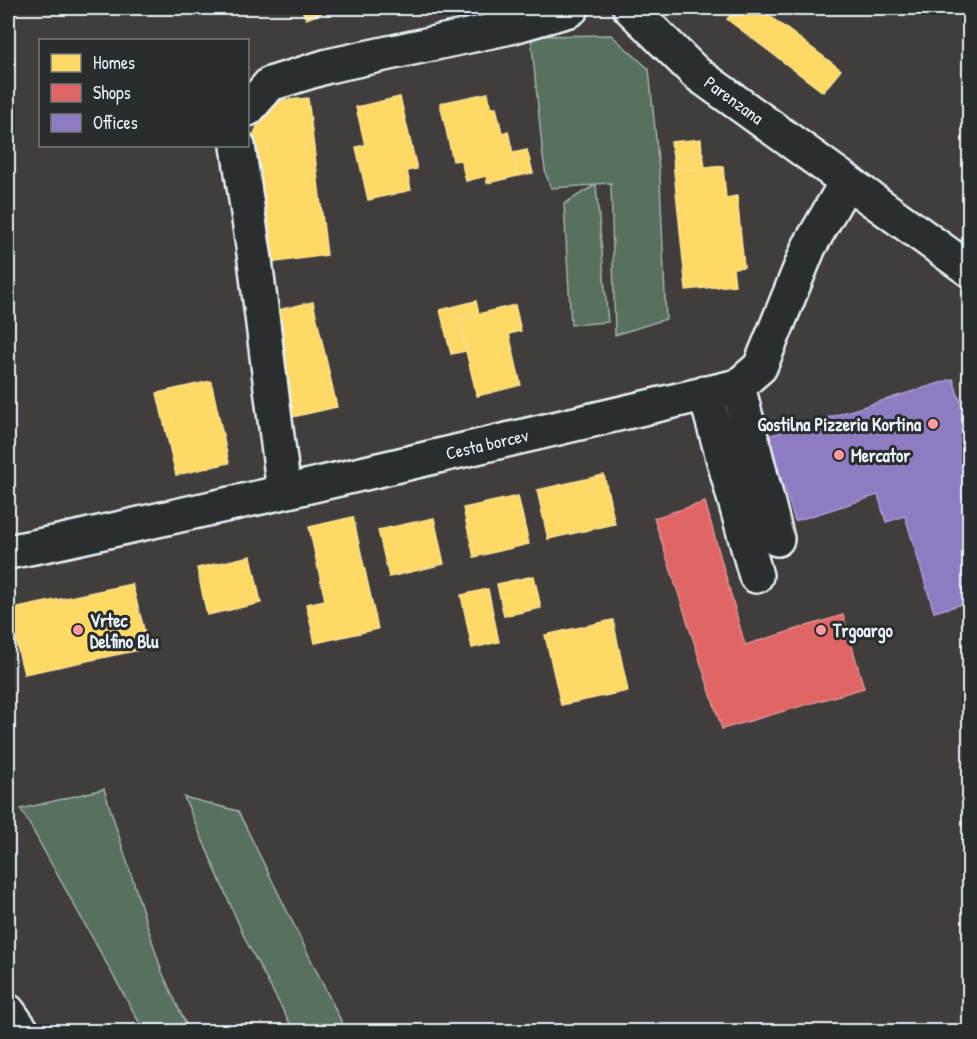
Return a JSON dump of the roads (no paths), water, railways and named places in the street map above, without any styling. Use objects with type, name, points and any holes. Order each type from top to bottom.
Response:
[{"type":"street","points":[[249,108],[270,84],[318,69],[510,27],[572,8]]},
{"type":"street","name":"Parenzana","points":[[630,8],[696,73],[969,270]]},
{"type":"street","points":[[238,147],[255,260],[284,492]]},
{"type":"street","name":"Cesta borcev","points":[[8,552],[284,492],[738,386],[760,367],[809,247],[847,181]]},
{"type":"street","points":[[738,386],[777,539]]},
{"type":"street","points":[[705,393],[756,576]]},
{"type":"street","points":[[8,1011],[23,1032]]},
{"type":"place","name":"Gostilna Pizzeria Kortina","points":[[933,424]]},
{"type":"place","name":"Mercator","points":[[839,455]]},
{"type":"place","name":"Vrtec Delfino Blu","points":[[78,630]]},
{"type":"place","name":"Trgoargo","points":[[821,630]]}]
